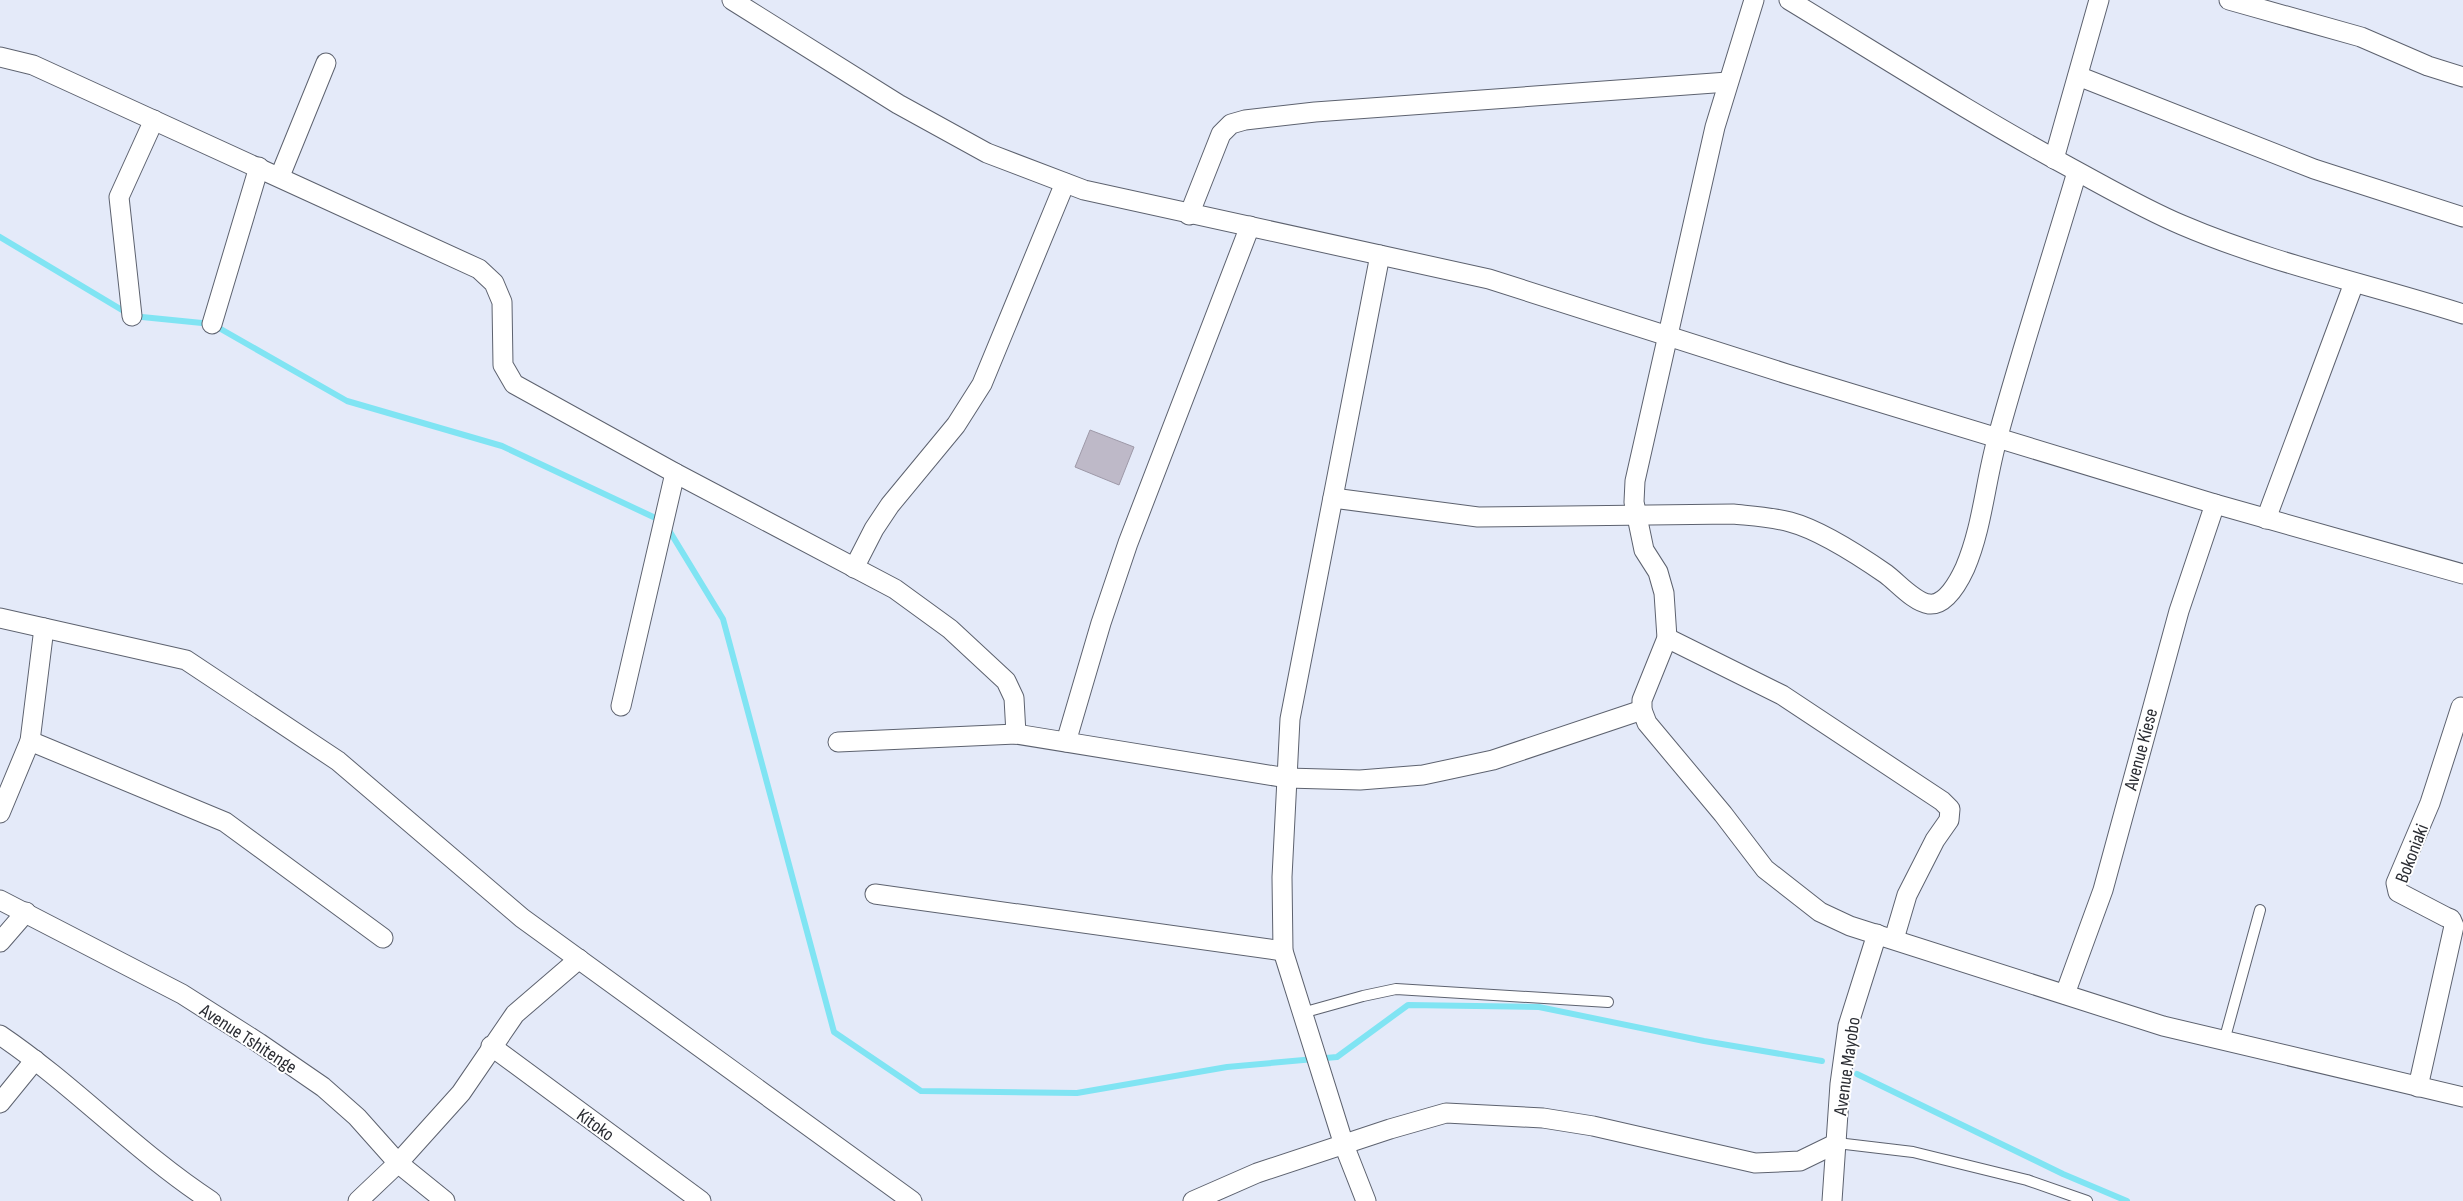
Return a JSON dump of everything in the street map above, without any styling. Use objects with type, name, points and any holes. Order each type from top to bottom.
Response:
[{"type":"street","points":[[732,0],[898,104],[979,149],[1084,190],[1189,215],[1250,226],[1488,280],[2215,504],[2463,574]]},
{"type":"street","points":[[1754,0],[1715,128],[1635,481],[1634,502],[1644,550],[1658,572],[1664,594],[1667,638],[1642,700],[1642,710],[1647,723],[1660,742],[1723,814],[1765,869],[1820,912],[1850,926],[2163,1026],[2463,1096]]},
{"type":"street","points":[[1789,0],[2016,139],[2181,225],[2243,249],[2463,314]]},
{"type":"street","points":[[2054,159],[2099,0]]},
{"type":"street","points":[[2229,0],[2361,37],[2428,66],[2463,77]]},
{"type":"street","points":[[0,56],[33,65],[479,268],[494,283],[502,302],[500,332],[503,365],[514,384],[674,472],[895,589],[950,630],[1006,681],[1014,698],[1016,734]]},
{"type":"street","points":[[280,176],[326,63]]},
{"type":"street","points":[[2078,76],[2314,169],[2463,217]]},
{"type":"street","points":[[1189,215],[1221,134],[1231,124],[1245,120],[1315,112],[1728,82]]},
{"type":"street","points":[[132,316],[119,197],[154,120]]},
{"type":"street","points":[[212,324],[259,167]]},
{"type":"street","points":[[1333,498],[1478,517],[1733,514],[1791,522],[1840,545],[1886,574],[1919,600],[1930,604],[1940,602],[1949,595],[1964,570],[1980,525],[1997,438],[2077,172]]},
{"type":"street","points":[[854,568],[874,529],[890,505],[956,425],[982,384],[1065,183]]},
{"type":"street","points":[[1066,742],[1101,624],[1128,543],[1250,226]]},
{"type":"street","points":[[1366,1201],[1344,1146],[1283,951],[1282,877],[1290,719],[1380,255]]},
{"type":"street","points":[[2266,519],[2354,283]]},
{"type":"street","points":[[621,706],[674,472]]},
{"type":"street","name":"Avenue Kiese","points":[[2065,994],[2103,890],[2179,611],[2215,504]]},
{"type":"street","points":[[0,618],[186,660],[338,761],[522,918],[912,1201]]},
{"type":"street","points":[[0,813],[30,741],[44,628]]},
{"type":"street","name":"Avenue Mayobo","points":[[1667,638],[1782,695],[1942,801],[1950,809],[1949,820],[1935,840],[1885,937],[1848,1026],[1840,1084],[1832,1201]]},
{"type":"street","name":"Bokoniaki","points":[[2418,1087],[2454,926],[2451,919],[2398,892],[2396,883],[2430,803],[2461,707]]},
{"type":"street","points":[[838,742],[1016,734],[1287,778],[1360,780],[1423,775],[1493,760],[1564,738],[1642,710]]},
{"type":"street","points":[[30,741],[225,822],[383,938]]},
{"type":"street","points":[[875,894],[1283,951]]},
{"type":"street","name":"Avenue Tshitenge","points":[[0,900],[182,994],[275,1054],[323,1087],[357,1117],[398,1164],[444,1201]]},
{"type":"street","points":[[0,942],[26,912]]},
{"type":"street","points":[[358,1201],[398,1164],[461,1093],[491,1046],[515,1014],[579,959]]},
{"type":"street","points":[[0,1035],[35,1060],[199,1199]]},
{"type":"street","name":"Kitoko","points":[[491,1046],[701,1201]]},
{"type":"street","points":[[0,1103],[35,1060]]},
{"type":"street","points":[[1193,1201],[1257,1173],[1344,1146],[1390,1128],[1446,1113],[1527,1117],[1576,1124],[1755,1162],[1800,1161],[1837,1143]]},
{"type":"lane","points":[[2224,1041],[2260,910]]},
{"type":"lane","points":[[1302,1013],[1396,989],[1608,1002]]},
{"type":"lane","points":[[1837,1143],[1913,1152],[2026,1180],[2087,1201]]},
{"type":"building","points":[[1090,430],[1134,447],[1119,485],[1075,467]]},
{"type":"waterway","points":[[0,237],[132,316],[212,324],[347,401],[502,446],[664,522],[723,619],[834,1032],[921,1091],[1077,1093],[1227,1067],[1337,1057],[1408,1005],[1539,1007],[1704,1041],[1822,1061]]},
{"type":"waterway","points":[[1857,1074],[2063,1174],[2127,1201]]}]
